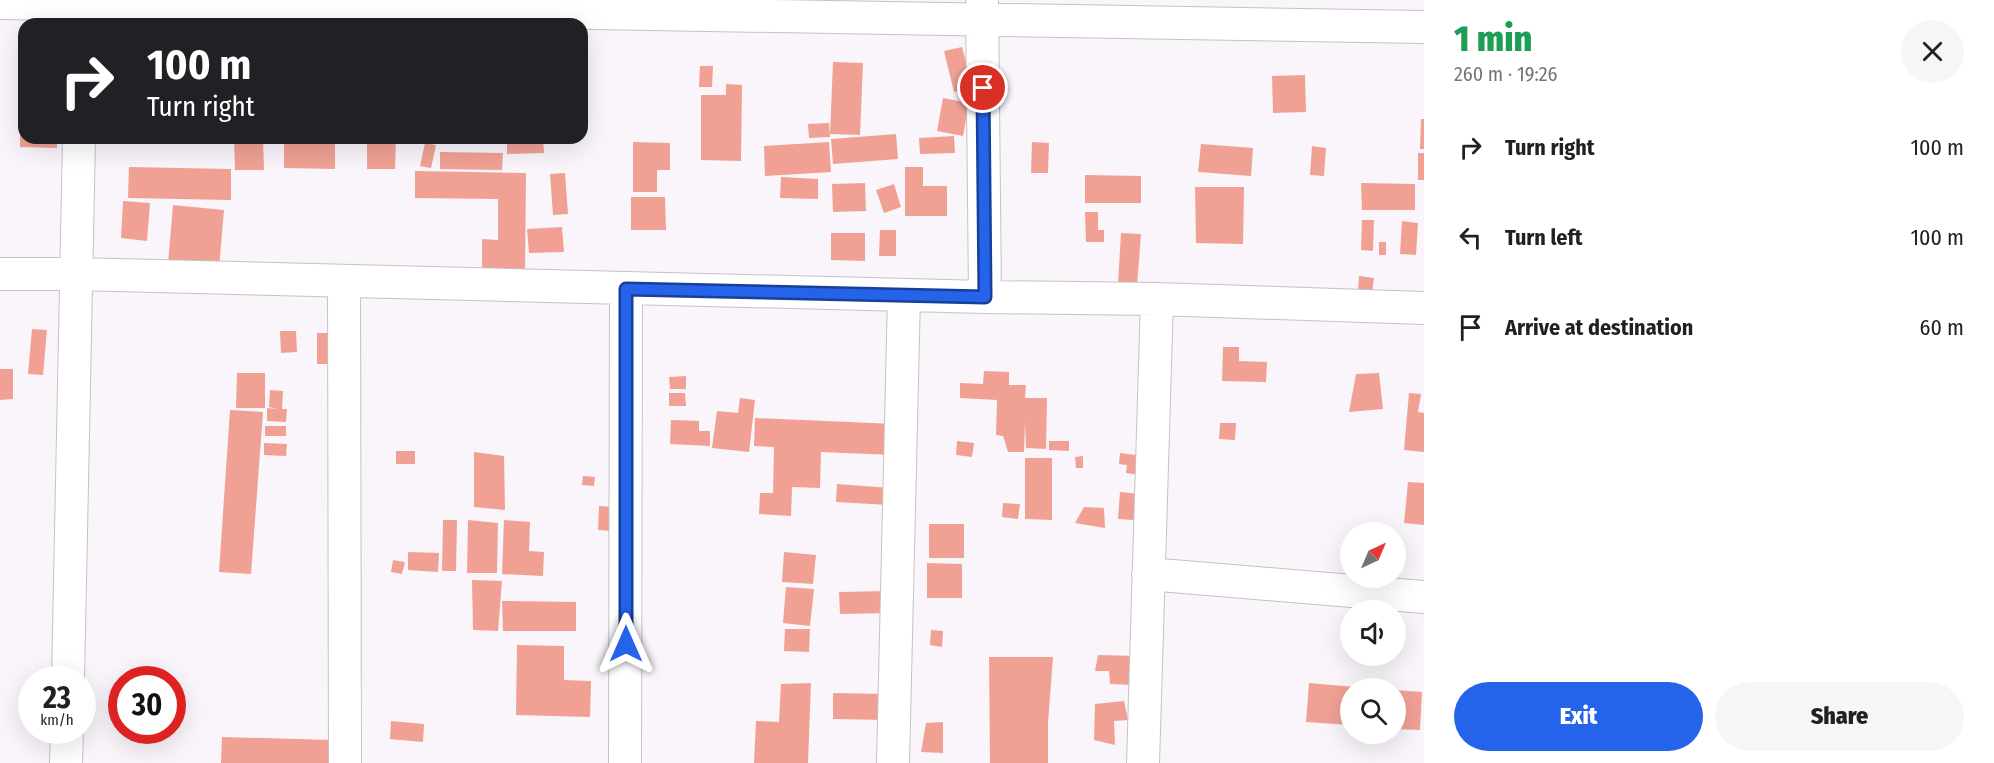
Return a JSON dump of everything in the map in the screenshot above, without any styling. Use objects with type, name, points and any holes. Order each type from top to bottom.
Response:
[{"type":"street","points":[[0,3],[81,9],[982,10],[1424,27]]},
{"type":"street","points":[[982,10],[985,297]]},
{"type":"street","points":[[68,666],[79,144]]},
{"type":"street","points":[[0,274],[1157,299],[1424,308]]},
{"type":"street","points":[[344,281],[345,763]]},
{"type":"street","points":[[625,763],[626,289]]},
{"type":"street","points":[[893,763],[904,295]]},
{"type":"street","points":[[1143,763],[1157,299]]},
{"type":"street","points":[[1148,574],[1424,597]]},
{"type":"street","points":[[66,763],[67,744]]},
{"type":"building","points":[[962,47],[973,87],[954,92],[944,51]]},
{"type":"building","points":[[833,62],[863,63],[860,135],[830,134]]},
{"type":"building","points":[[700,66],[713,66],[712,87],[699,87]]},
{"type":"building","points":[[1305,75],[1306,112],[1273,113],[1272,76]]},
{"type":"building","points":[[726,84],[742,85],[741,161],[701,160],[701,95],[726,95]]},
{"type":"building","points":[[943,98],[969,103],[963,136],[937,131]]},
{"type":"building","points":[[1421,119],[1424,119],[1424,149],[1420,149]]},
{"type":"building","points":[[829,123],[830,137],[809,138],[808,124]]},
{"type":"building","points":[[896,134],[898,159],[833,164],[831,139]]},
{"type":"building","points":[[954,136],[955,153],[920,154],[919,138]]},
{"type":"building","points":[[633,142],[670,143],[670,170],[657,170],[657,192],[633,192]]},
{"type":"building","points":[[829,142],[831,172],[765,176],[764,146]]},
{"type":"building","points":[[1032,142],[1049,143],[1048,173],[1031,173]]},
{"type":"building","points":[[20,144],[57,144],[57,148],[20,147]]},
{"type":"building","points":[[234,144],[263,144],[264,170],[235,170]]},
{"type":"building","points":[[284,144],[335,144],[335,169],[284,168]]},
{"type":"building","points":[[367,144],[396,144],[395,169],[367,169]]},
{"type":"building","points":[[425,144],[436,145],[431,168],[420,166]]},
{"type":"building","points":[[507,144],[543,144],[544,153],[507,154]]},
{"type":"building","points":[[1201,144],[1253,148],[1251,176],[1198,172]]},
{"type":"building","points":[[1312,146],[1326,148],[1324,176],[1310,175]]},
{"type":"building","points":[[440,152],[503,153],[502,170],[440,169]]},
{"type":"building","points":[[1418,153],[1424,153],[1424,180],[1418,180]]},
{"type":"building","points":[[129,167],[231,169],[231,200],[128,198]]},
{"type":"building","points":[[905,167],[923,167],[923,186],[947,186],[947,216],[905,216]]},
{"type":"building","points":[[415,171],[526,173],[525,278],[482,277],[482,239],[498,240],[498,199],[415,198]]},
{"type":"building","points":[[565,173],[568,214],[553,215],[550,174]]},
{"type":"building","points":[[1085,175],[1141,176],[1141,203],[1085,203]]},
{"type":"building","points":[[781,177],[818,179],[818,199],[780,198]]},
{"type":"building","points":[[865,183],[866,211],[833,212],[832,184]]},
{"type":"building","points":[[1361,183],[1415,184],[1415,210],[1362,210]]},
{"type":"building","points":[[894,184],[901,207],[884,213],[876,190]]},
{"type":"building","points":[[1195,187],[1244,187],[1243,244],[1196,243]]},
{"type":"building","points":[[631,197],[665,197],[666,230],[631,230]]},
{"type":"building","points":[[123,201],[150,203],[147,241],[121,238]]},
{"type":"building","points":[[173,205],[224,210],[219,268],[168,264]]},
{"type":"building","points":[[1085,212],[1098,212],[1098,230],[1104,230],[1104,242],[1086,242]]},
{"type":"building","points":[[1362,220],[1374,220],[1373,251],[1361,250]]},
{"type":"building","points":[[1402,221],[1418,223],[1416,255],[1400,254]]},
{"type":"building","points":[[562,227],[564,252],[529,253],[527,229]]},
{"type":"building","points":[[880,230],[896,230],[896,256],[879,256]]},
{"type":"building","points":[[831,233],[865,233],[865,261],[831,260]]},
{"type":"building","points":[[1121,233],[1141,234],[1137,286],[1118,284]]},
{"type":"building","points":[[1379,242],[1386,242],[1386,255],[1379,255]]},
{"type":"building","points":[[1359,276],[1374,278],[1372,293],[1358,291]]},
{"type":"building","points":[[32,329],[47,330],[43,375],[28,374]]},
{"type":"building","points":[[280,331],[296,331],[297,352],[281,353]]},
{"type":"building","points":[[317,333],[342,333],[342,364],[317,364]]},
{"type":"building","points":[[1223,347],[1239,347],[1239,361],[1267,362],[1266,382],[1222,381]]},
{"type":"building","points":[[0,369],[13,369],[13,399],[0,400]]},
{"type":"building","points":[[984,371],[1009,372],[1009,385],[1026,385],[1025,398],[1047,398],[1046,449],[1026,448],[1025,422],[1024,452],[1008,452],[1003,436],[996,435],[997,400],[960,398],[960,383],[983,384]]},
{"type":"building","points":[[237,373],[265,373],[265,408],[236,408]]},
{"type":"building","points":[[1379,373],[1383,409],[1349,412],[1356,374]]},
{"type":"building","points":[[686,376],[686,389],[670,389],[669,377]]},
{"type":"building","points":[[270,390],[283,391],[282,409],[287,409],[286,422],[267,421],[267,408],[278,409],[269,407]]},
{"type":"building","points":[[669,393],[685,393],[686,406],[669,406]]},
{"type":"building","points":[[1409,393],[1421,394],[1418,412],[1424,413],[1424,452],[1404,450]]},
{"type":"building","points":[[740,398],[755,400],[749,452],[712,448],[717,411],[738,413]]},
{"type":"building","points":[[230,410],[263,412],[251,574],[219,572]]},
{"type":"building","points":[[755,418],[895,424],[894,455],[821,452],[820,488],[792,487],[791,516],[759,514],[760,493],[773,493],[774,447],[754,446]]},
{"type":"building","points":[[671,420],[699,421],[699,431],[710,431],[710,446],[670,444]]},
{"type":"building","points":[[1220,423],[1236,423],[1235,440],[1219,439]]},
{"type":"building","points":[[265,426],[286,426],[286,436],[265,436]]},
{"type":"building","points":[[957,441],[974,443],[972,457],[956,455]]},
{"type":"building","points":[[1049,441],[1069,441],[1069,451],[1049,450]]},
{"type":"building","points":[[264,443],[287,444],[286,456],[264,455]]},
{"type":"building","points":[[396,451],[415,451],[415,464],[396,464]]},
{"type":"building","points":[[474,452],[504,456],[505,510],[474,507]]},
{"type":"building","points":[[1120,453],[1151,457],[1149,476],[1126,473],[1127,465],[1119,464]]},
{"type":"building","points":[[1083,456],[1083,468],[1076,468],[1075,457]]},
{"type":"building","points":[[1025,458],[1052,458],[1052,520],[1025,519]]},
{"type":"building","points":[[583,476],[595,477],[594,486],[582,485]]},
{"type":"building","points":[[1408,482],[1424,483],[1424,525],[1404,522]]},
{"type":"building","points":[[837,484],[891,488],[889,505],[836,502]]},
{"type":"building","points":[[1120,492],[1150,495],[1148,521],[1118,519]]},
{"type":"building","points":[[1003,503],[1020,504],[1018,519],[1002,517]]},
{"type":"building","points":[[599,506],[614,507],[613,531],[598,530]]},
{"type":"building","points":[[1084,507],[1104,508],[1105,528],[1075,523]]},
{"type":"building","points":[[443,520],[457,520],[456,571],[442,571]]},
{"type":"building","points":[[468,520],[498,523],[497,573],[467,573]]},
{"type":"building","points":[[504,520],[530,522],[529,551],[544,552],[543,576],[502,574]]},
{"type":"building","points":[[929,524],[964,524],[964,558],[929,558]]},
{"type":"building","points":[[408,552],[439,553],[438,572],[408,570]]},
{"type":"building","points":[[784,552],[816,555],[813,584],[782,582]]},
{"type":"building","points":[[393,560],[405,562],[402,574],[391,572]]},
{"type":"building","points":[[927,563],[962,564],[962,598],[927,598]]},
{"type":"building","points":[[472,580],[502,581],[498,631],[473,630]]},
{"type":"building","points":[[786,587],[814,589],[810,626],[783,623]]},
{"type":"building","points":[[889,591],[890,613],[840,614],[839,592]]},
{"type":"building","points":[[502,601],[576,602],[576,631],[503,631]]},
{"type":"building","points":[[785,629],[810,629],[809,652],[784,651]]},
{"type":"building","points":[[931,630],[943,631],[942,647],[930,645]]},
{"type":"building","points":[[517,645],[564,646],[564,680],[591,681],[590,717],[516,715]]},
{"type":"building","points":[[1098,655],[1137,656],[1134,685],[1110,684],[1109,671],[1095,671]]},
{"type":"building","points":[[989,657],[1053,657],[1048,723],[1048,763],[990,763]]},
{"type":"building","points":[[811,683],[808,763],[754,763],[756,721],[779,722],[781,684]]},
{"type":"building","points":[[1309,683],[1340,686],[1340,724],[1306,722]]},
{"type":"building","points":[[1406,691],[1422,692],[1420,730],[1406,729]]},
{"type":"building","points":[[833,693],[887,694],[887,720],[833,719]]},
{"type":"building","points":[[1124,701],[1128,720],[1114,721],[1115,745],[1094,740],[1095,704]]},
{"type":"building","points":[[391,721],[424,724],[423,742],[390,739]]},
{"type":"building","points":[[943,722],[943,753],[921,752],[926,723]]},
{"type":"building","points":[[222,737],[332,740],[331,763],[221,763]]},
{"type":"route","points":[[626,644],[626,289],[985,297],[983,88]]}]
